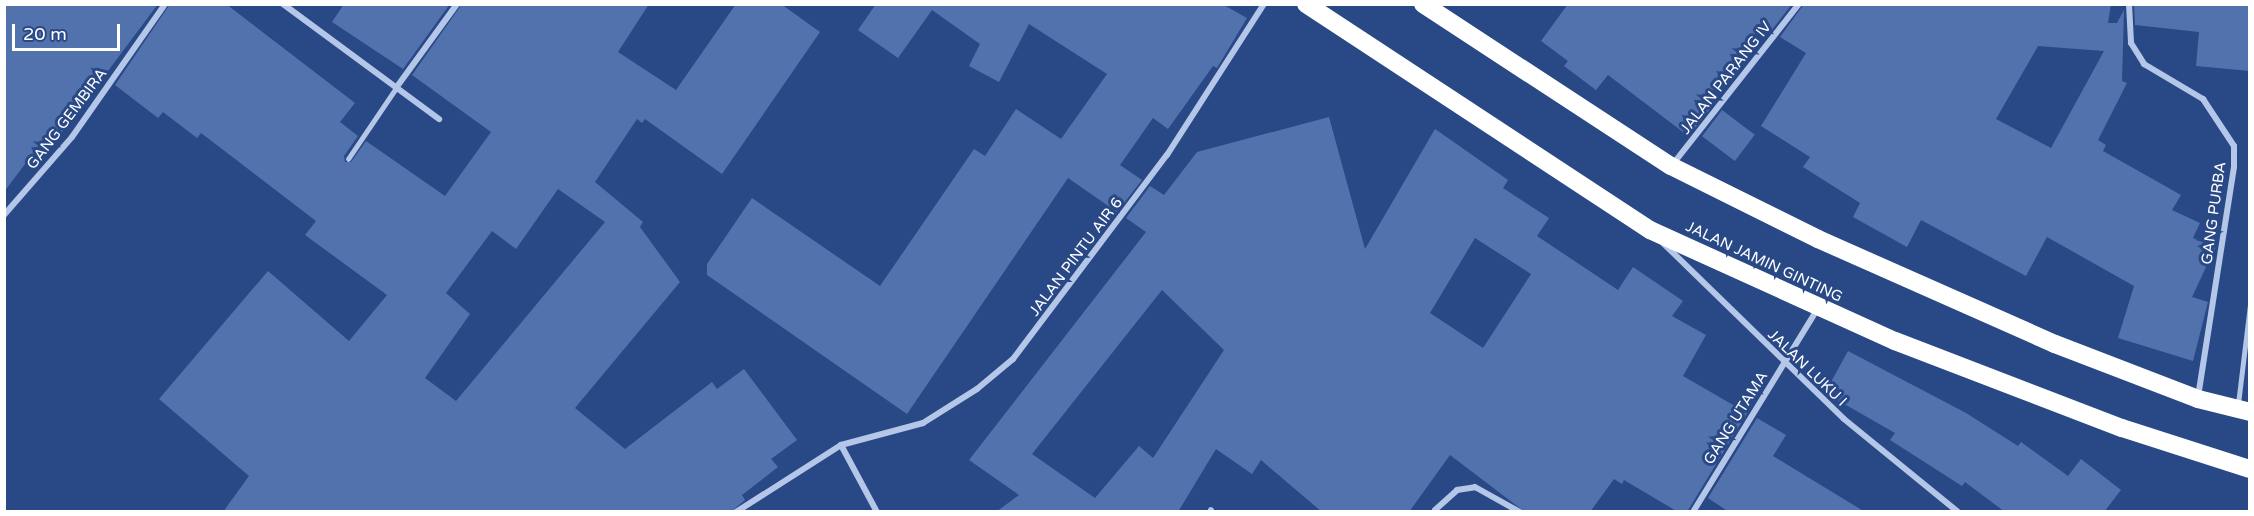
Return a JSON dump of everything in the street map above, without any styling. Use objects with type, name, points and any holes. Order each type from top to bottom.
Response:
[{"type":"highway","name":"JALAN JAMIN GINTING","points":[[1306,4],[1650,230],[1818,307],[2122,428],[2250,469]]},
{"type":"highway","points":[[1423,4],[1671,166],[1829,244],[2055,344],[2198,399],[2244,410]]},
{"type":"street","name":"GANG GEMBIRA","points":[[4,215],[72,137],[165,4]]},
{"type":"street","points":[[283,4],[439,119]]},
{"type":"street","points":[[396,88],[457,4]]},
{"type":"street","name":"JALAN PINTU AIR 6","points":[[736,512],[841,445],[923,423],[977,389],[1013,359],[1167,155],[1264,4]]},
{"type":"street","name":"JALAN PARANG IV","points":[[1671,166],[1799,4]]},
{"type":"street","name":"GANG PURBA","points":[[2128,4],[2131,43],[2144,64],[2203,99],[2234,146],[2234,167],[2198,399]]},
{"type":"street","name":"JALAN LUKU I","points":[[1650,230],[1844,419],[1958,512]]},
{"type":"street","name":"GANG UTAMA","points":[[1693,512],[1818,307]]},
{"type":"street","points":[[841,445],[878,512]]},
{"type":"street","points":[[1435,510],[1456,490],[1475,487],[1520,512]]},
{"type":"lane","points":[[348,159],[396,88]]},
{"type":"lane","points":[[2244,410],[2250,305]]},
{"type":"building","points":[[4,4],[158,4],[37,166],[28,160],[4,192]]},
{"type":"building","points":[[170,4],[226,4],[355,103],[340,122],[358,136],[344,156],[345,162],[351,162],[366,141],[445,196],[491,132],[412,75],[462,4],[649,4],[618,52],[676,90],[736,4],[781,4],[820,32],[722,174],[645,119],[642,123],[637,119],[595,182],[643,222],[640,227],[680,282],[575,408],[625,449],[712,382],[717,389],[744,369],[797,440],[771,459],[778,467],[742,495],[745,500],[731,512],[223,512],[249,476],[159,399],[268,271],[349,341],[387,295],[305,235],[316,221],[201,133],[197,138],[163,112],[158,118],[115,85]],"holes":[[[558,189],[605,222],[456,401],[425,378],[470,314],[446,293],[492,231],[516,249]]]},
{"type":"building","points":[[344,4],[450,4],[403,69],[332,22]]},
{"type":"building","points":[[876,4],[1222,4],[1247,18],[1217,68],[1213,66],[1168,129],[1153,118],[1120,165],[1142,180],[1117,212],[1068,178],[907,414],[707,275],[707,264],[752,198],[880,286],[974,149],[985,156],[1016,109],[1061,139],[1107,74],[1029,24],[999,82],[969,66],[980,44],[932,10],[898,58],[858,30]]},
{"type":"building","points":[[1568,4],[1792,4],[1771,31],[1762,25],[1707,99],[1714,104],[1693,130],[1687,125],[1683,132],[1608,75],[1596,90],[1564,66],[1568,61],[1541,41]]},
{"type":"building","points":[[1804,4],[2111,4],[2108,23],[2117,23],[2124,10],[2122,81],[2127,83],[2098,140],[2106,145],[2103,151],[2181,195],[2172,210],[2200,223],[2193,238],[2215,248],[2192,297],[2208,302],[2193,361],[2118,338],[2134,286],[2047,237],[2026,276],[1921,220],[1907,247],[1853,217],[1860,203],[1803,167],[1810,157],[1761,126],[1806,53],[1780,37]],"holes":[[[2038,46],[2104,51],[2051,148],[1996,119]]]},
{"type":"building","points":[[2134,4],[2250,4],[2250,71],[2196,66],[2199,32],[2135,25]]},
{"type":"building","points":[[1722,110],[1755,135],[1735,161],[1702,136]]},
{"type":"building","points":[[1329,117],[1365,249],[1435,129],[1508,180],[1503,188],[1549,218],[1537,236],[1618,290],[1633,267],[1683,301],[1672,316],[1706,335],[1683,376],[1747,413],[1687,512],[1678,512],[1624,480],[1622,484],[1614,479],[1590,512],[1525,512],[1450,455],[1409,512],[1322,512],[1261,460],[1252,474],[1216,449],[1178,512],[996,512],[1019,495],[969,460],[1146,232],[1126,218],[1150,186],[1164,195],[1197,152]],"holes":[[[1475,238],[1531,274],[1483,348],[1430,313]],[[1162,290],[1224,350],[1153,458],[1139,446],[1095,498],[1032,454]]]},
{"type":"building","points":[[1848,351],[1966,413],[2018,446],[2021,442],[2068,476],[2081,459],[2121,490],[2104,512],[2005,512],[1965,482],[1962,486],[1890,440],[1895,433],[1825,393]]},
{"type":"building","points":[[1757,418],[1786,435],[1773,456],[1865,512],[1729,512],[1708,498]]}]
